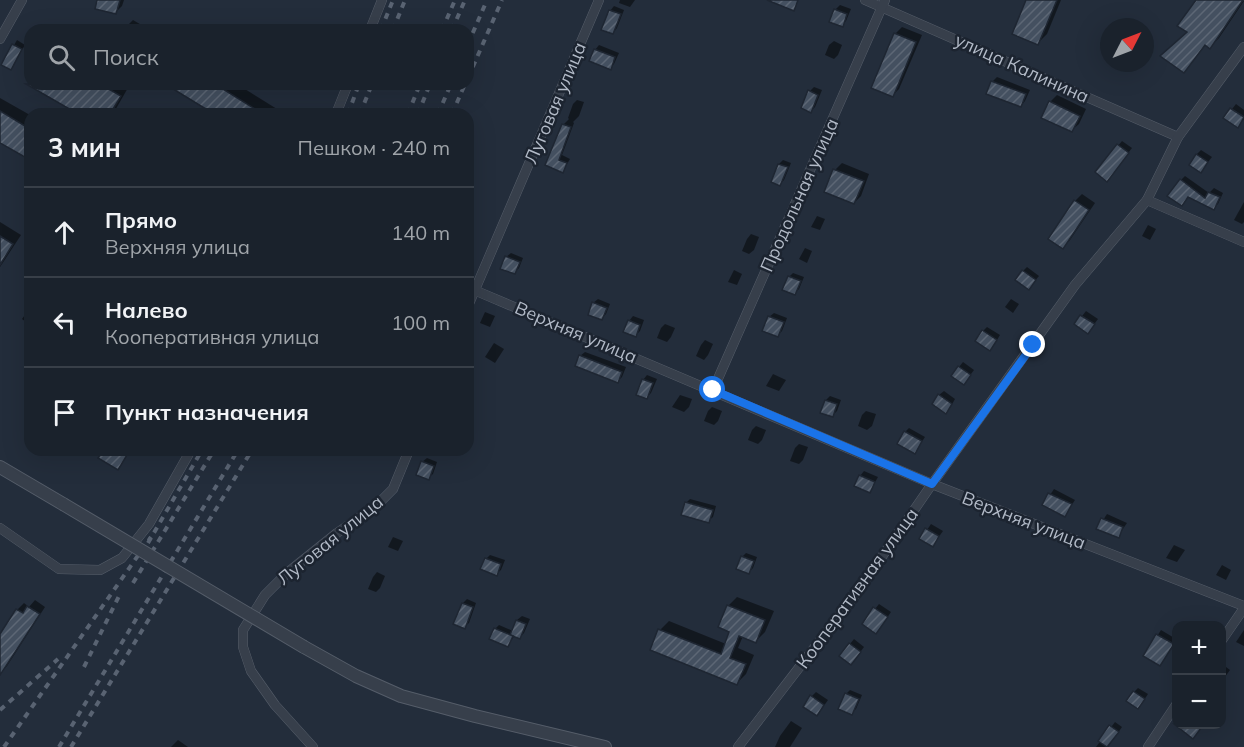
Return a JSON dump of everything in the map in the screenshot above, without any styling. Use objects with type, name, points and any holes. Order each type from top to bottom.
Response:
[{"type":"street","points":[[0,39],[22,0]]},
{"type":"street","points":[[372,24],[382,0]]},
{"type":"street","name":"Луговая улица","points":[[474,290],[599,0]]},
{"type":"street","name":"улица Калинина","points":[[865,0],[883,3],[1178,137]]},
{"type":"street","name":"Продольная улица","points":[[713,390],[883,3]]},
{"type":"street","name":"Кооперативная улица","points":[[738,747],[861,587],[1075,285],[1147,200],[1178,137],[1244,47]]},
{"type":"street","points":[[338,108],[346,90]]},
{"type":"street","points":[[1147,200],[1244,242]]},
{"type":"street","name":"Верхняя улица","points":[[474,290],[932,484],[1244,607]]},
{"type":"street","points":[[0,528],[59,569],[100,570],[122,558],[149,524],[188,456]]},
{"type":"street","name":"Луговая улица","points":[[313,747],[275,705],[251,671],[243,647],[243,630],[265,595],[280,580],[337,533],[376,506],[393,489],[407,456]]},
{"type":"street","points":[[0,467],[356,676],[401,696],[605,747]]},
{"type":"street","points":[[1226,633],[1244,607]]},
{"type":"street","points":[[1148,747],[1172,711]]},
{"type":"building","points":[[97,0],[120,0],[116,14],[95,9]]},
{"type":"building","points":[[767,0],[798,0],[794,11]]},
{"type":"building","points":[[1026,0],[1057,0],[1038,45],[1012,34]]},
{"type":"building","points":[[1196,0],[1243,0],[1210,49],[1205,45],[1184,73],[1160,56],[1187,32],[1177,26]]},
{"type":"building","points":[[834,9],[847,14],[843,27],[829,22]]},
{"type":"building","points":[[609,10],[621,14],[613,34],[601,30]]},
{"type":"building","points":[[894,33],[916,42],[893,97],[871,88]]},
{"type":"building","points":[[12,44],[22,49],[11,70],[1,65]]},
{"type":"building","points":[[594,49],[615,57],[611,70],[589,61]]},
{"type":"building","points":[[991,81],[1026,94],[1021,107],[986,94]]},
{"type":"building","points":[[36,90],[110,90],[121,96],[114,108],[68,108]]},
{"type":"building","points":[[175,90],[225,90],[253,108],[204,108]]},
{"type":"building","points":[[808,90],[818,95],[811,113],[801,108]]},
{"type":"building","points":[[1049,101],[1080,116],[1072,132],[1041,118]]},
{"type":"building","points":[[1230,108],[1244,117],[1238,128],[1223,118]]},
{"type":"building","points":[[0,111],[24,125],[24,157],[0,143]]},
{"type":"building","points":[[562,124],[571,127],[559,160],[567,163],[563,173],[545,165]]},
{"type":"building","points":[[1117,144],[1129,153],[1107,182],[1095,172]]},
{"type":"building","points":[[1196,154],[1208,162],[1201,173],[1189,165]]},
{"type":"building","points":[[778,164],[788,167],[780,186],[771,182]]},
{"type":"building","points":[[833,169],[864,181],[854,204],[824,192]]},
{"type":"building","points":[[1180,179],[1205,198],[1208,192],[1220,197],[1214,210],[1188,197],[1182,206],[1167,196]]},
{"type":"building","points":[[1074,200],[1089,210],[1063,249],[1048,239]]},
{"type":"building","points":[[0,236],[13,244],[0,265]]},
{"type":"building","points":[[505,256],[520,262],[515,274],[500,269]]},
{"type":"building","points":[[1022,270],[1036,280],[1029,290],[1015,280]]},
{"type":"building","points":[[788,276],[801,281],[795,295],[782,290]]},
{"type":"building","points":[[592,302],[607,308],[602,320],[588,315]]},
{"type":"building","points":[[1080,315],[1095,324],[1088,334],[1074,324]]},
{"type":"building","points":[[768,316],[784,322],[778,337],[762,331]]},
{"type":"building","points":[[628,320],[640,325],[636,337],[623,332]]},
{"type":"building","points":[[982,330],[997,340],[990,351],[975,341]]},
{"type":"building","points":[[579,355],[622,372],[618,383],[575,366]]},
{"type":"building","points":[[958,366],[971,375],[964,385],[951,376]]},
{"type":"building","points":[[642,379],[653,383],[647,399],[636,395]]},
{"type":"building","points":[[938,394],[952,404],[946,414],[932,404]]},
{"type":"building","points":[[825,400],[837,404],[833,417],[820,413]]},
{"type":"building","points":[[904,431],[922,441],[915,454],[897,444]]},
{"type":"building","points":[[99,456],[126,456],[118,470],[98,458]]},
{"type":"building","points":[[421,461],[434,466],[429,480],[416,475]]},
{"type":"building","points":[[859,475],[875,482],[870,493],[854,486]]},
{"type":"building","points":[[1048,493],[1072,504],[1065,517],[1042,505]]},
{"type":"building","points":[[685,502],[713,510],[709,523],[681,515]]},
{"type":"building","points":[[1101,518],[1123,527],[1119,538],[1096,529]]},
{"type":"building","points":[[925,528],[939,536],[933,547],[919,539]]},
{"type":"building","points":[[741,556],[754,561],[749,574],[736,569]]},
{"type":"building","points":[[485,558],[501,564],[497,576],[480,569]]},
{"type":"building","points":[[462,603],[473,607],[465,629],[453,624]]},
{"type":"building","points":[[727,605],[765,620],[756,643],[739,636],[730,658],[746,664],[737,685],[650,650],[658,629],[721,654],[729,632],[718,627]]},
{"type":"building","points":[[27,606],[40,614],[0,675],[0,634],[16,609],[23,613]]},
{"type":"building","points":[[873,607],[888,617],[876,634],[862,624]]},
{"type":"building","points":[[516,620],[526,624],[520,639],[510,635]]},
{"type":"building","points":[[494,628],[513,636],[508,647],[489,639]]},
{"type":"building","points":[[1156,634],[1172,643],[1172,647],[1160,666],[1143,656]]},
{"type":"building","points":[[849,643],[861,652],[851,665],[839,656]]},
{"type":"building","points":[[1133,691],[1145,699],[1138,709],[1126,701]]},
{"type":"building","points":[[845,693],[859,699],[852,715],[838,709]]},
{"type":"building","points":[[810,695],[824,705],[817,716],[803,707]]},
{"type":"building","points":[[1109,725],[1119,732],[1107,747],[1098,741]]},
{"type":"building","points":[[1180,729],[1200,729],[1193,739]]},
{"type":"railway","points":[[383,24],[393,0]]},
{"type":"railway","points":[[395,24],[405,0]]},
{"type":"railway","points":[[445,24],[455,0]]},
{"type":"railway","points":[[455,24],[465,0]]},
{"type":"railway","points":[[474,30],[487,0]]},
{"type":"railway","points":[[474,64],[502,0]]},
{"type":"railway","points":[[350,108],[357,90]]},
{"type":"railway","points":[[362,108],[370,90]]},
{"type":"railway","points":[[410,108],[418,90]]},
{"type":"railway","points":[[420,108],[428,90]]},
{"type":"railway","points":[[441,108],[448,90]]},
{"type":"railway","points":[[455,108],[462,90]]},
{"type":"railway","points":[[148,543],[199,456]]},
{"type":"railway","points":[[133,583],[210,456]]},
{"type":"railway","points":[[59,747],[234,456]]},
{"type":"railway","points":[[71,747],[248,456]]},
{"type":"railway","points":[[4,747],[151,537]]},
{"type":"railway","points":[[84,667],[119,596]]},
{"type":"railway","points":[[0,710],[58,659]]},
{"type":"route","points":[[713,390],[932,484],[1033,345]]}]
